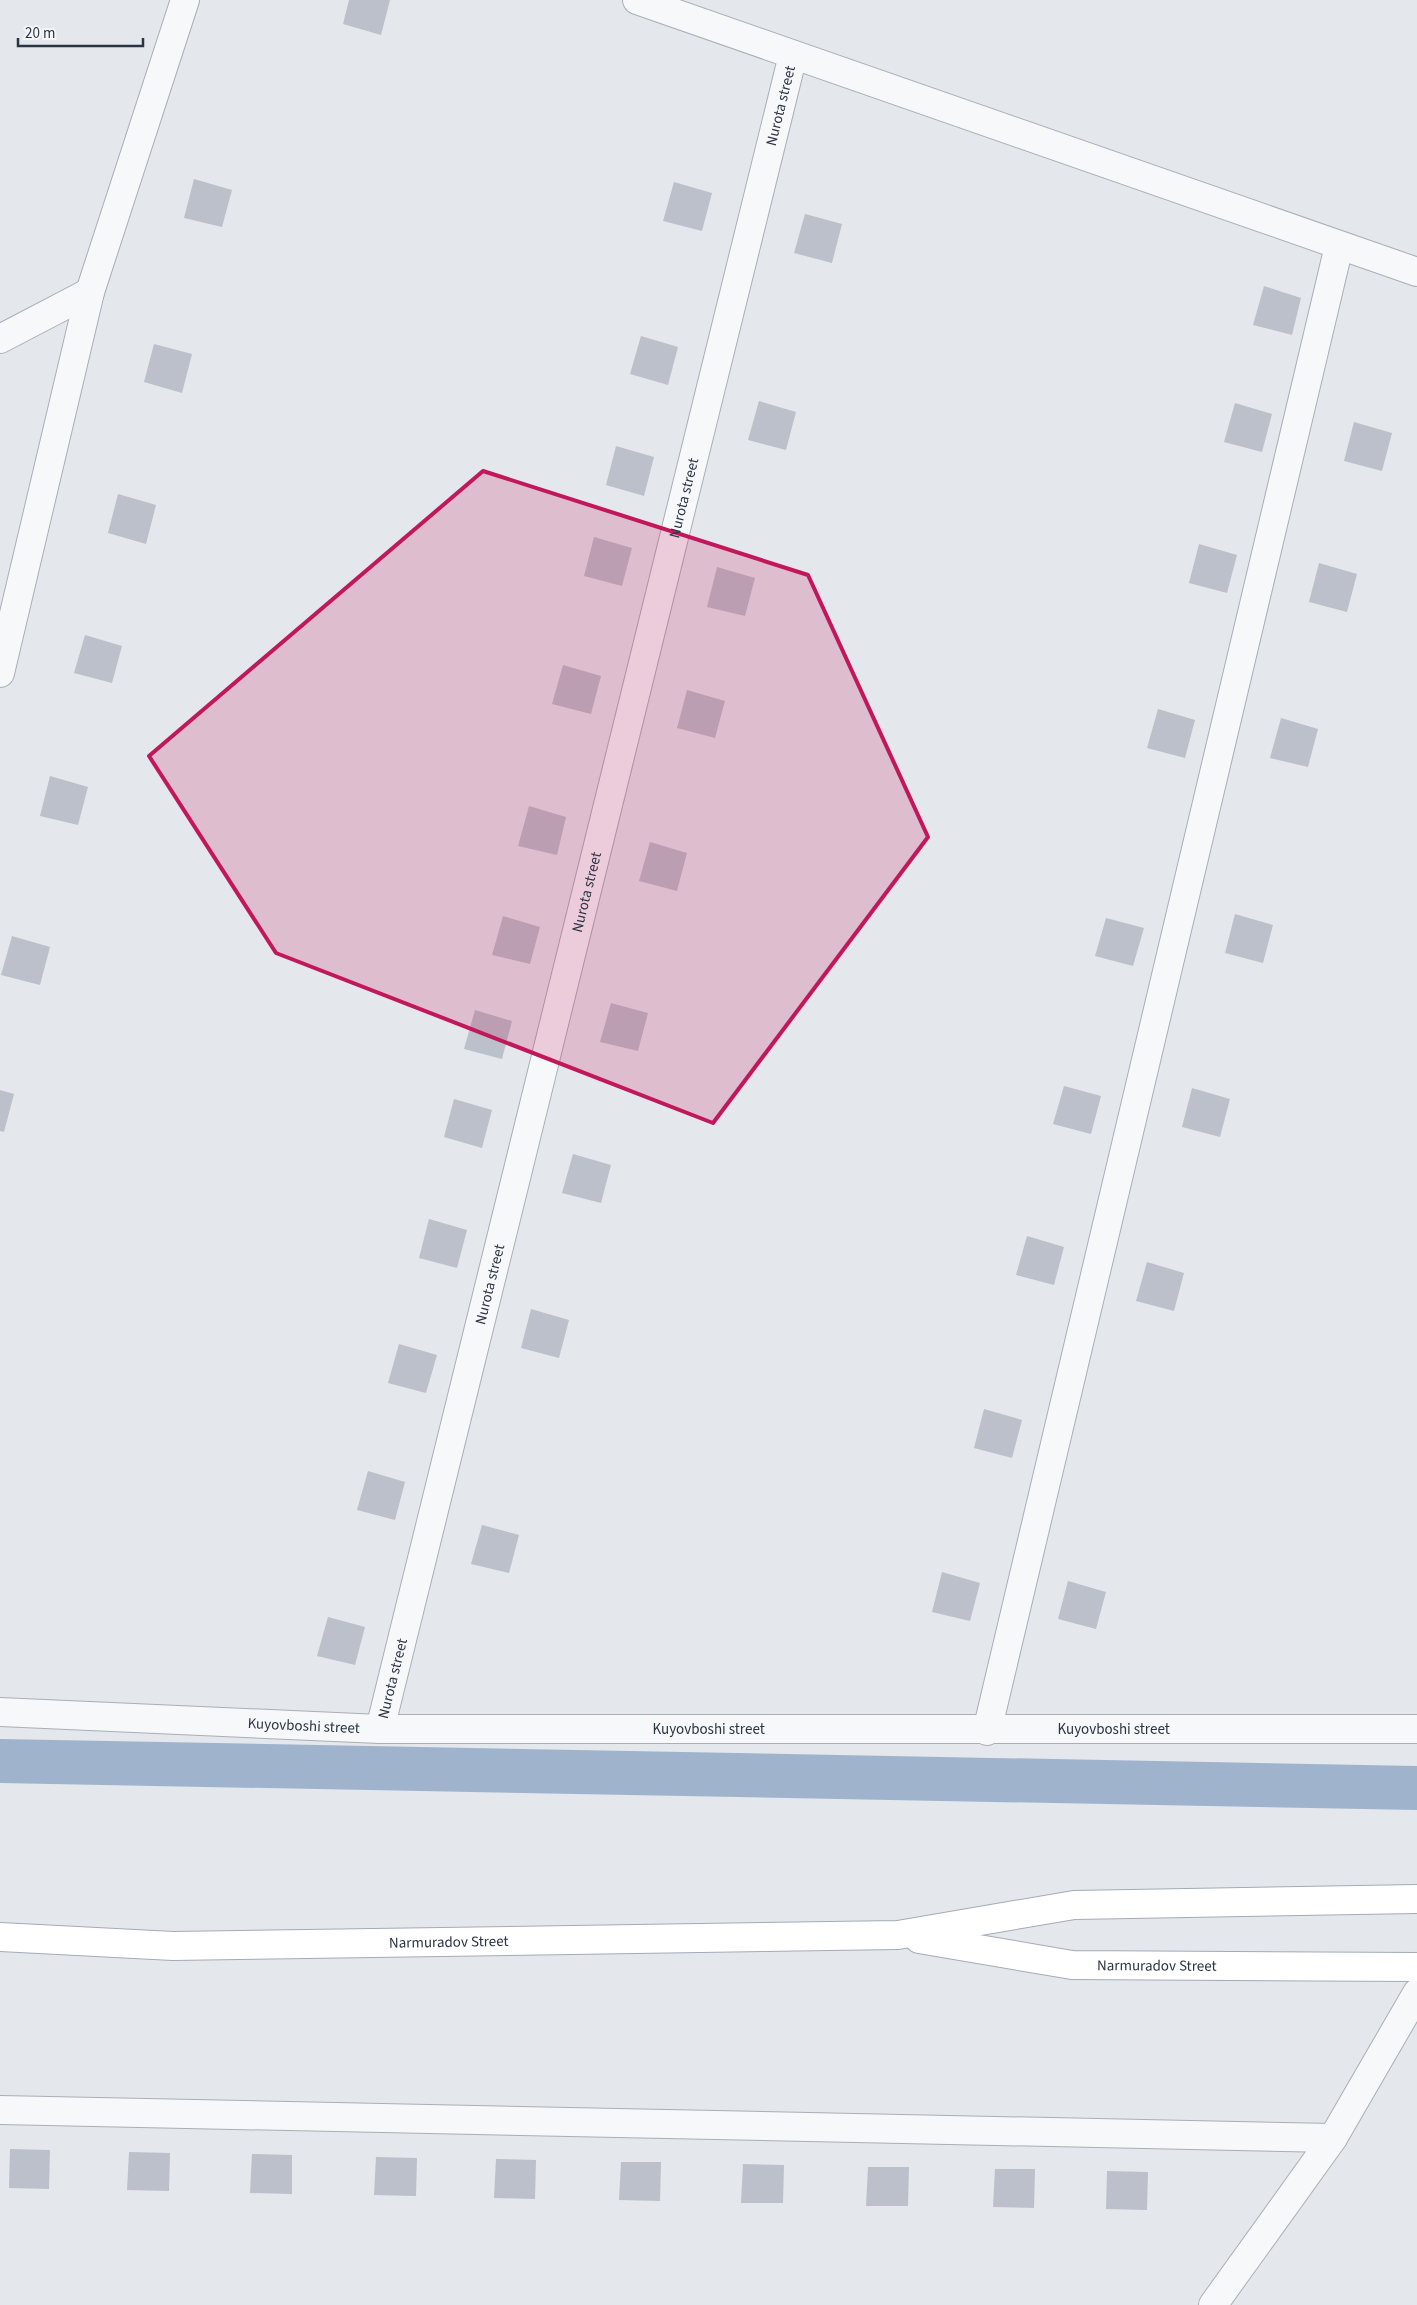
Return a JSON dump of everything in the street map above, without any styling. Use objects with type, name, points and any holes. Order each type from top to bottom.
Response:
[{"type":"main road","name":"Narmuradov Street","points":[[0,1937],[173,1946],[898,1935],[1074,1905],[1417,1899]]},
{"type":"main road","name":"Narmuradov Street","points":[[898,1935],[1072,1965],[1417,1967]]},
{"type":"street","points":[[0,673],[90,292],[185,0]]},
{"type":"street","points":[[637,0],[1417,272]]},
{"type":"street","name":"Nurota street","points":[[380,1729],[793,55]]},
{"type":"street","points":[[987,1731],[1339,246]]},
{"type":"street","points":[[0,339],[90,292]]},
{"type":"street","name":"Kuyovboshi street","points":[[0,1712],[380,1729],[987,1731],[1417,1729]]},
{"type":"street","points":[[1213,2305],[1333,2138],[1417,1993]]},
{"type":"street","points":[[0,2110],[1333,2138]]},
{"type":"highlighted area","points":[[483,471],[808,575],[928,837],[713,1123],[276,953],[149,756]]},
{"type":"building","points":[[349,0],[390,0],[381,35],[343,24]]},
{"type":"building","points":[[194,179],[232,190],[222,227],[184,218]]},
{"type":"building","points":[[674,182],[712,193],[702,231],[663,221]]},
{"type":"building","points":[[805,214],[842,224],[832,263],[794,253]]},
{"type":"building","points":[[1264,286],[1301,298],[1292,335],[1253,325]]},
{"type":"building","points":[[641,336],[678,347],[668,385],[630,374]]},
{"type":"building","points":[[154,344],[192,354],[182,393],[144,382]]},
{"type":"building","points":[[759,401],[796,412],[786,450],[748,440]]},
{"type":"building","points":[[1235,403],[1272,414],[1262,452],[1224,442]]},
{"type":"building","points":[[1354,422],[1392,433],[1382,471],[1344,461]]},
{"type":"building","points":[[616,446],[654,457],[644,496],[606,485]]},
{"type":"building","points":[[118,494],[156,505],[146,544],[108,533]]},
{"type":"building","points":[[594,537],[632,548],[622,586],[584,576]]},
{"type":"building","points":[[1199,544],[1237,555],[1227,593],[1189,583]]},
{"type":"building","points":[[1319,563],[1357,574],[1347,612],[1309,602]]},
{"type":"building","points":[[717,567],[755,578],[745,616],[707,607]]},
{"type":"building","points":[[85,635],[122,646],[112,683],[74,673]]},
{"type":"building","points":[[563,665],[601,676],[591,714],[552,704]]},
{"type":"building","points":[[687,690],[725,701],[715,738],[677,728]]},
{"type":"building","points":[[1158,709],[1195,720],[1185,758],[1147,748]]},
{"type":"building","points":[[1281,718],[1318,729],[1308,767],[1270,758]]},
{"type":"building","points":[[50,776],[88,787],[78,825],[40,816]]},
{"type":"building","points":[[529,806],[566,817],[557,855],[518,846]]},
{"type":"building","points":[[650,842],[687,853],[677,891],[639,881]]},
{"type":"building","points":[[1235,914],[1273,925],[1263,963],[1225,953]]},
{"type":"building","points":[[503,916],[540,927],[530,964],[492,955]]},
{"type":"building","points":[[1106,918],[1144,928],[1133,966],[1095,956]]},
{"type":"building","points":[[12,936],[50,947],[40,985],[1,975]]},
{"type":"building","points":[[611,1003],[648,1013],[638,1051],[600,1042]]},
{"type":"building","points":[[475,1010],[512,1021],[502,1059],[464,1049]]},
{"type":"building","points":[[1064,1086],[1101,1096],[1091,1134],[1053,1124]]},
{"type":"building","points":[[1192,1088],[1230,1099],[1220,1137],[1182,1127]]},
{"type":"building","points":[[0,1090],[14,1094],[4,1132],[0,1131]]},
{"type":"building","points":[[454,1099],[492,1110],[482,1148],[444,1137]]},
{"type":"building","points":[[573,1154],[611,1165],[601,1203],[562,1193]]},
{"type":"building","points":[[429,1219],[467,1230],[457,1268],[419,1258]]},
{"type":"building","points":[[1027,1236],[1064,1247],[1054,1285],[1016,1275]]},
{"type":"building","points":[[1147,1262],[1184,1273],[1174,1311],[1136,1301]]},
{"type":"building","points":[[531,1309],[569,1320],[559,1358],[521,1348]]},
{"type":"building","points":[[399,1344],[437,1355],[426,1393],[388,1383]]},
{"type":"building","points":[[984,1409],[1022,1420],[1012,1458],[974,1448]]},
{"type":"building","points":[[368,1471],[405,1482],[395,1520],[357,1510]]},
{"type":"building","points":[[482,1525],[519,1535],[509,1573],[471,1564]]},
{"type":"building","points":[[942,1572],[980,1583],[970,1621],[932,1612]]},
{"type":"building","points":[[1068,1581],[1106,1592],[1096,1629],[1058,1619]]},
{"type":"building","points":[[328,1617],[365,1627],[355,1665],[317,1656]]},
{"type":"building","points":[[10,2149],[50,2150],[49,2189],[9,2188]]},
{"type":"building","points":[[129,2152],[170,2153],[169,2191],[127,2190]]},
{"type":"building","points":[[252,2154],[292,2155],[292,2194],[250,2193]]},
{"type":"building","points":[[376,2157],[417,2158],[416,2196],[374,2195]]},
{"type":"building","points":[[496,2159],[536,2160],[535,2199],[494,2198]]},
{"type":"building","points":[[621,2162],[661,2162],[660,2201],[619,2200]]},
{"type":"building","points":[[743,2164],[784,2165],[783,2203],[741,2203]]},
{"type":"building","points":[[868,2167],[909,2167],[908,2206],[866,2206]]},
{"type":"building","points":[[995,2169],[1035,2169],[1034,2208],[993,2207]]},
{"type":"building","points":[[1107,2171],[1148,2172],[1147,2210],[1106,2209]]},
{"type":"waterway","points":[[0,1761],[1417,1788]]}]
